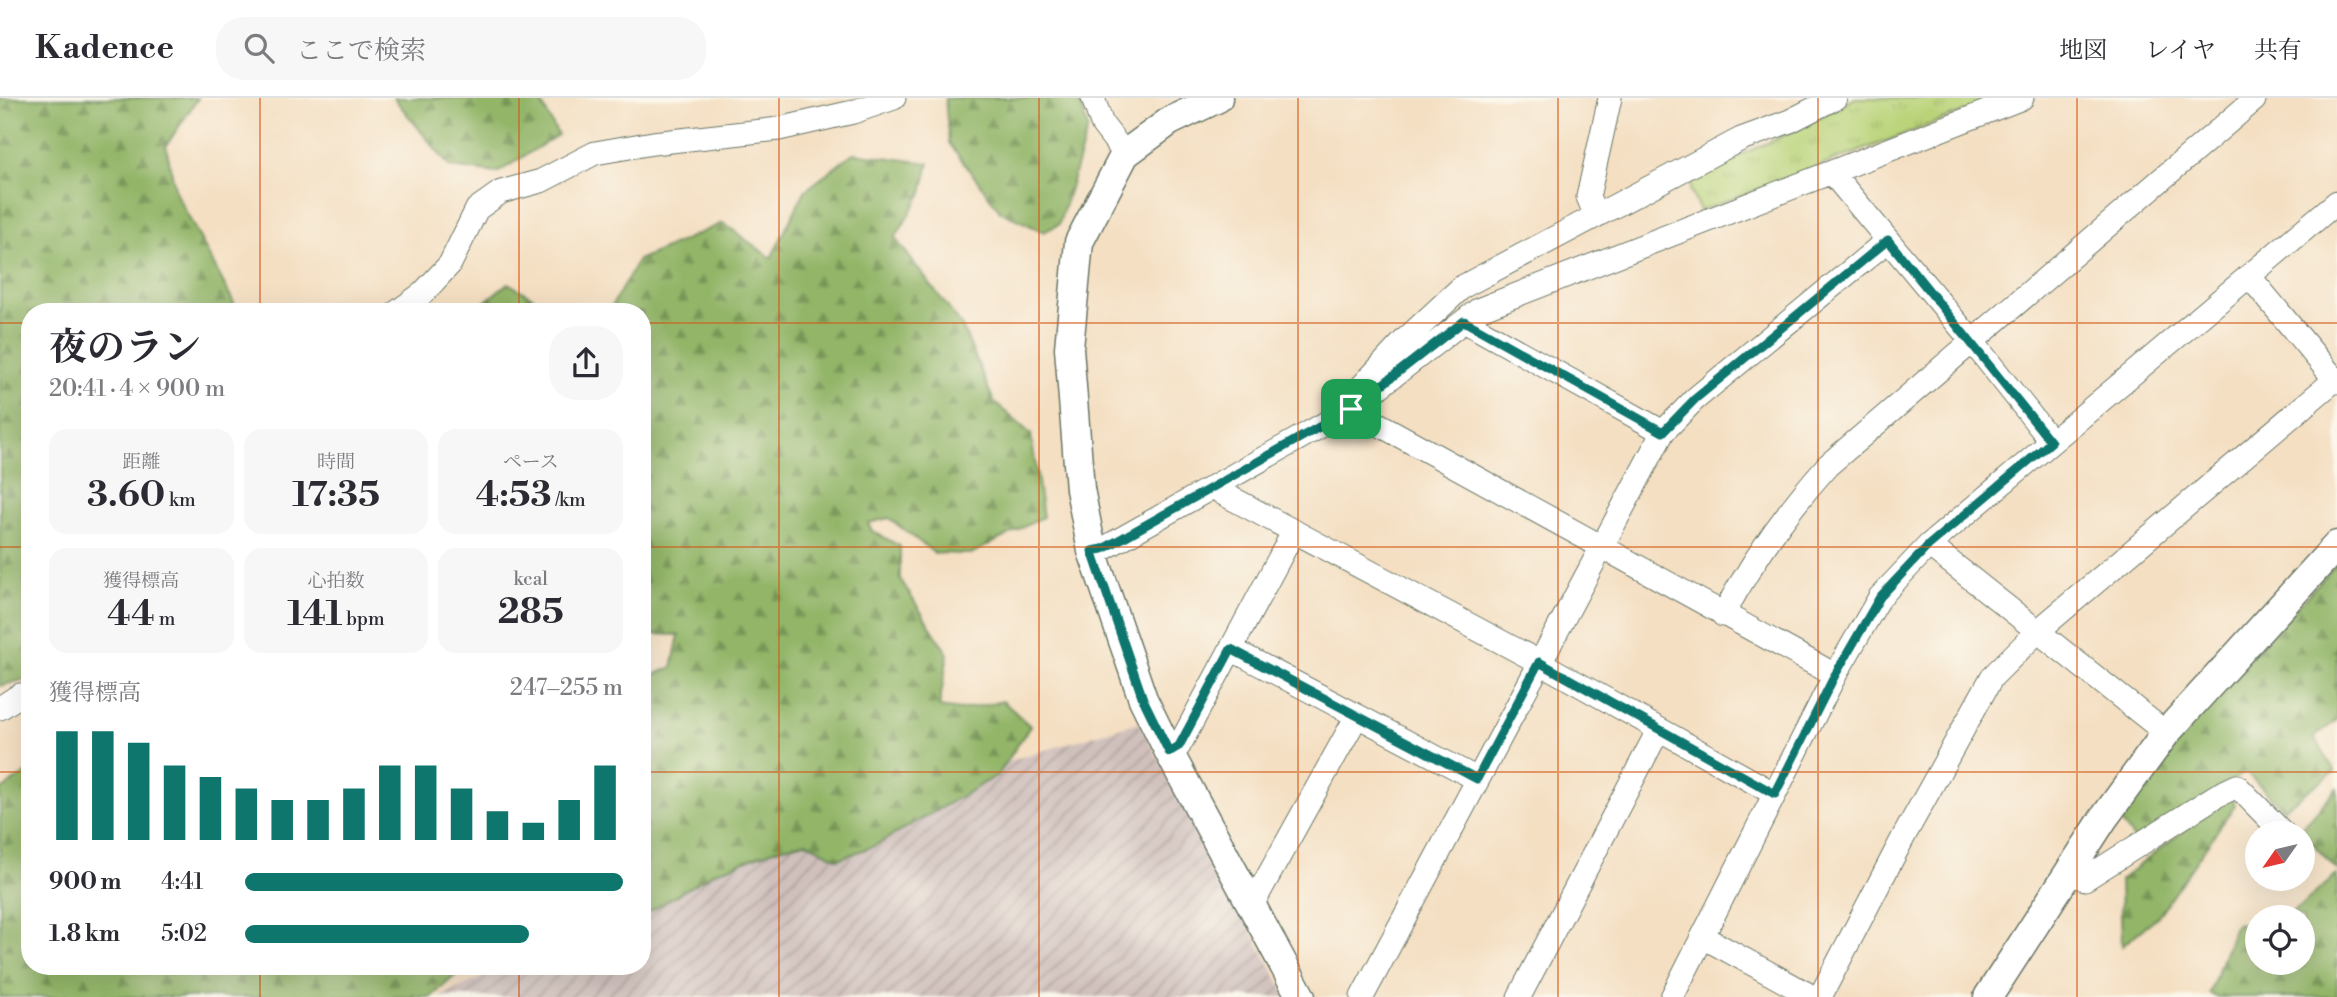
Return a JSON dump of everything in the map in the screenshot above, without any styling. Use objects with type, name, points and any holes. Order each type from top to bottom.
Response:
[{"type":"street","points":[[409,303],[423,293],[450,264],[477,209],[501,192],[541,181],[595,153],[653,142],[779,129],[853,113],[894,98]]},
{"type":"street","points":[[1093,98],[1101,124],[1125,154]]},
{"type":"street","points":[[1219,98],[1170,121],[1125,154],[1080,242],[1069,348],[1080,489],[1092,551],[1143,699],[1301,997]]},
{"type":"street","points":[[1596,216],[1588,197],[1610,98]]},
{"type":"street","points":[[1835,98],[1790,121],[1741,139],[1462,287],[1404,341],[1349,400],[1351,409],[1835,675]]},
{"type":"street","points":[[1092,551],[1103,549],[1351,409],[1478,310],[2022,98]]},
{"type":"street","points":[[1723,615],[1748,569],[1793,505],[1827,466],[2258,99]]},
{"type":"street","points":[[1832,173],[1972,341],[2051,442]]},
{"type":"street","points":[[1672,997],[1835,675],[1880,597],[1929,545],[2337,202]]},
{"type":"street","points":[[1362,997],[1663,432],[1695,399],[1888,240]]},
{"type":"street","points":[[1820,997],[1905,834],[1992,677],[2038,632],[2336,379],[2249,276]]},
{"type":"street","points":[[1464,321],[1663,432]]},
{"type":"street","points":[[1216,485],[1222,493],[1539,662],[1775,794]]},
{"type":"street","points":[[1169,752],[1179,746],[1294,531]]},
{"type":"street","points":[[1929,545],[2166,733]]},
{"type":"street","points":[[1988,997],[2068,873],[2166,733],[2337,545]]},
{"type":"street","points":[[1231,649],[1477,779]]},
{"type":"street","points":[[0,708],[21,695]]},
{"type":"street","points":[[1251,903],[1357,716]]},
{"type":"street","points":[[1519,997],[1659,729]]},
{"type":"street","points":[[2068,873],[2085,879],[2216,796],[2237,786],[2271,821]]},
{"type":"street","points":[[1703,937],[1813,997]]},
{"type":"shaded area","points":[[1139,722],[1287,997],[439,997],[488,975],[651,975],[651,901],[753,855],[982,769]]},
{"type":"green space","points":[[0,98],[198,98],[166,146],[176,193],[234,303],[21,303],[21,680],[0,686]]},
{"type":"green space","points":[[394,98],[539,98],[558,135],[497,173],[450,167]]},
{"type":"green space","points":[[945,98],[1079,98],[1088,128],[1059,224],[1044,232],[1001,212],[949,143]]},
{"type":"green space","points":[[1855,98],[2001,98],[1700,211],[1690,190],[1693,176],[1794,131]]},
{"type":"green space","points":[[853,153],[929,163],[922,193],[895,238],[962,326],[994,402],[1031,434],[1043,517],[971,554],[934,553],[889,518],[868,523],[872,531],[900,546],[900,579],[948,654],[939,707],[960,710],[1003,701],[1030,726],[998,775],[874,846],[838,859],[806,842],[779,848],[715,872],[651,911],[651,676],[672,667],[679,635],[651,634],[651,303],[614,303],[638,260],[723,223],[771,258],[805,191]]},
{"type":"green space","points":[[508,283],[543,303],[483,303]]},
{"type":"green space","points":[[2337,563],[2337,720],[2314,737],[2335,771],[2283,809],[2246,772],[2136,842],[2121,822],[2144,772]]},
{"type":"green space","points":[[21,776],[21,975],[456,975],[431,997],[0,997],[0,791]]},
{"type":"green space","points":[[2337,788],[2337,870],[2315,846],[2315,821],[2308,821]]},
{"type":"green space","points":[[2230,795],[2235,805],[2158,916],[2122,946],[2120,880]]},
{"type":"green space","points":[[2337,875],[2337,997],[2217,997],[2209,994],[2236,923],[2245,924],[2245,975],[2315,975],[2315,905],[2301,905]]},
{"type":"route","points":[[1888,240],[2051,442],[1929,545],[1880,597],[1835,675],[1775,794],[1539,662],[1477,779],[1231,649],[1179,746],[1169,752],[1143,699],[1092,551],[1103,549],[1351,409],[1464,321],[1663,432],[1695,399],[1888,240]]}]
